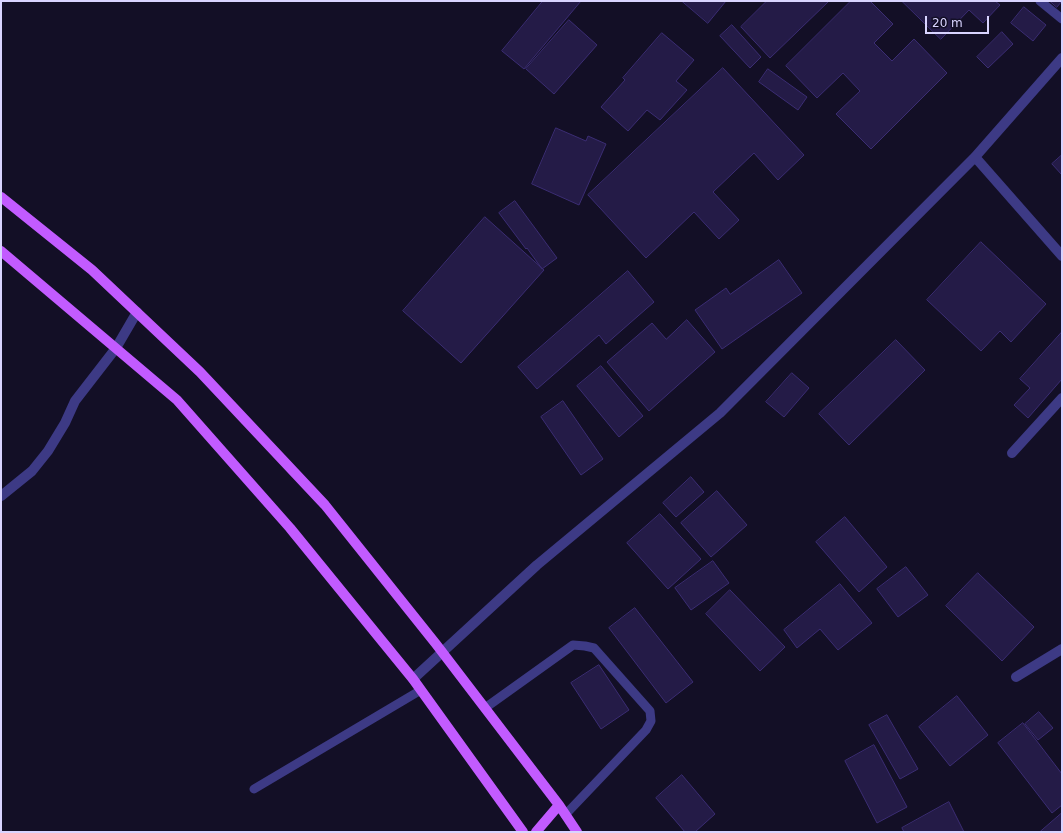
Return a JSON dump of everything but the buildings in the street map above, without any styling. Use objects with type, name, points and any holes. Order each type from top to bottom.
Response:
[{"type":"main road","points":[[1,197],[92,270],[200,372],[324,505],[442,651],[559,805],[577,832]]},
{"type":"main road","points":[[1,251],[177,400],[290,528],[413,678],[523,832]]},
{"type":"main road","points":[[536,832],[559,805]]},
{"type":"street","points":[[413,678],[537,565],[720,413],[975,158],[1062,58]]},
{"type":"street","points":[[975,158],[1062,256]]},
{"type":"street","points":[[1,496],[32,471],[48,451],[75,401],[116,348],[137,312]]},
{"type":"street","points":[[1012,453],[1062,398]]},
{"type":"street","points":[[1016,677],[1062,649]]},
{"type":"lane","points":[[1040,1],[1062,20]]},
{"type":"lane","points":[[485,708],[573,645],[594,648],[650,711],[651,721],[646,730],[565,815]]},
{"type":"lane","points":[[254,789],[421,690]]}]
